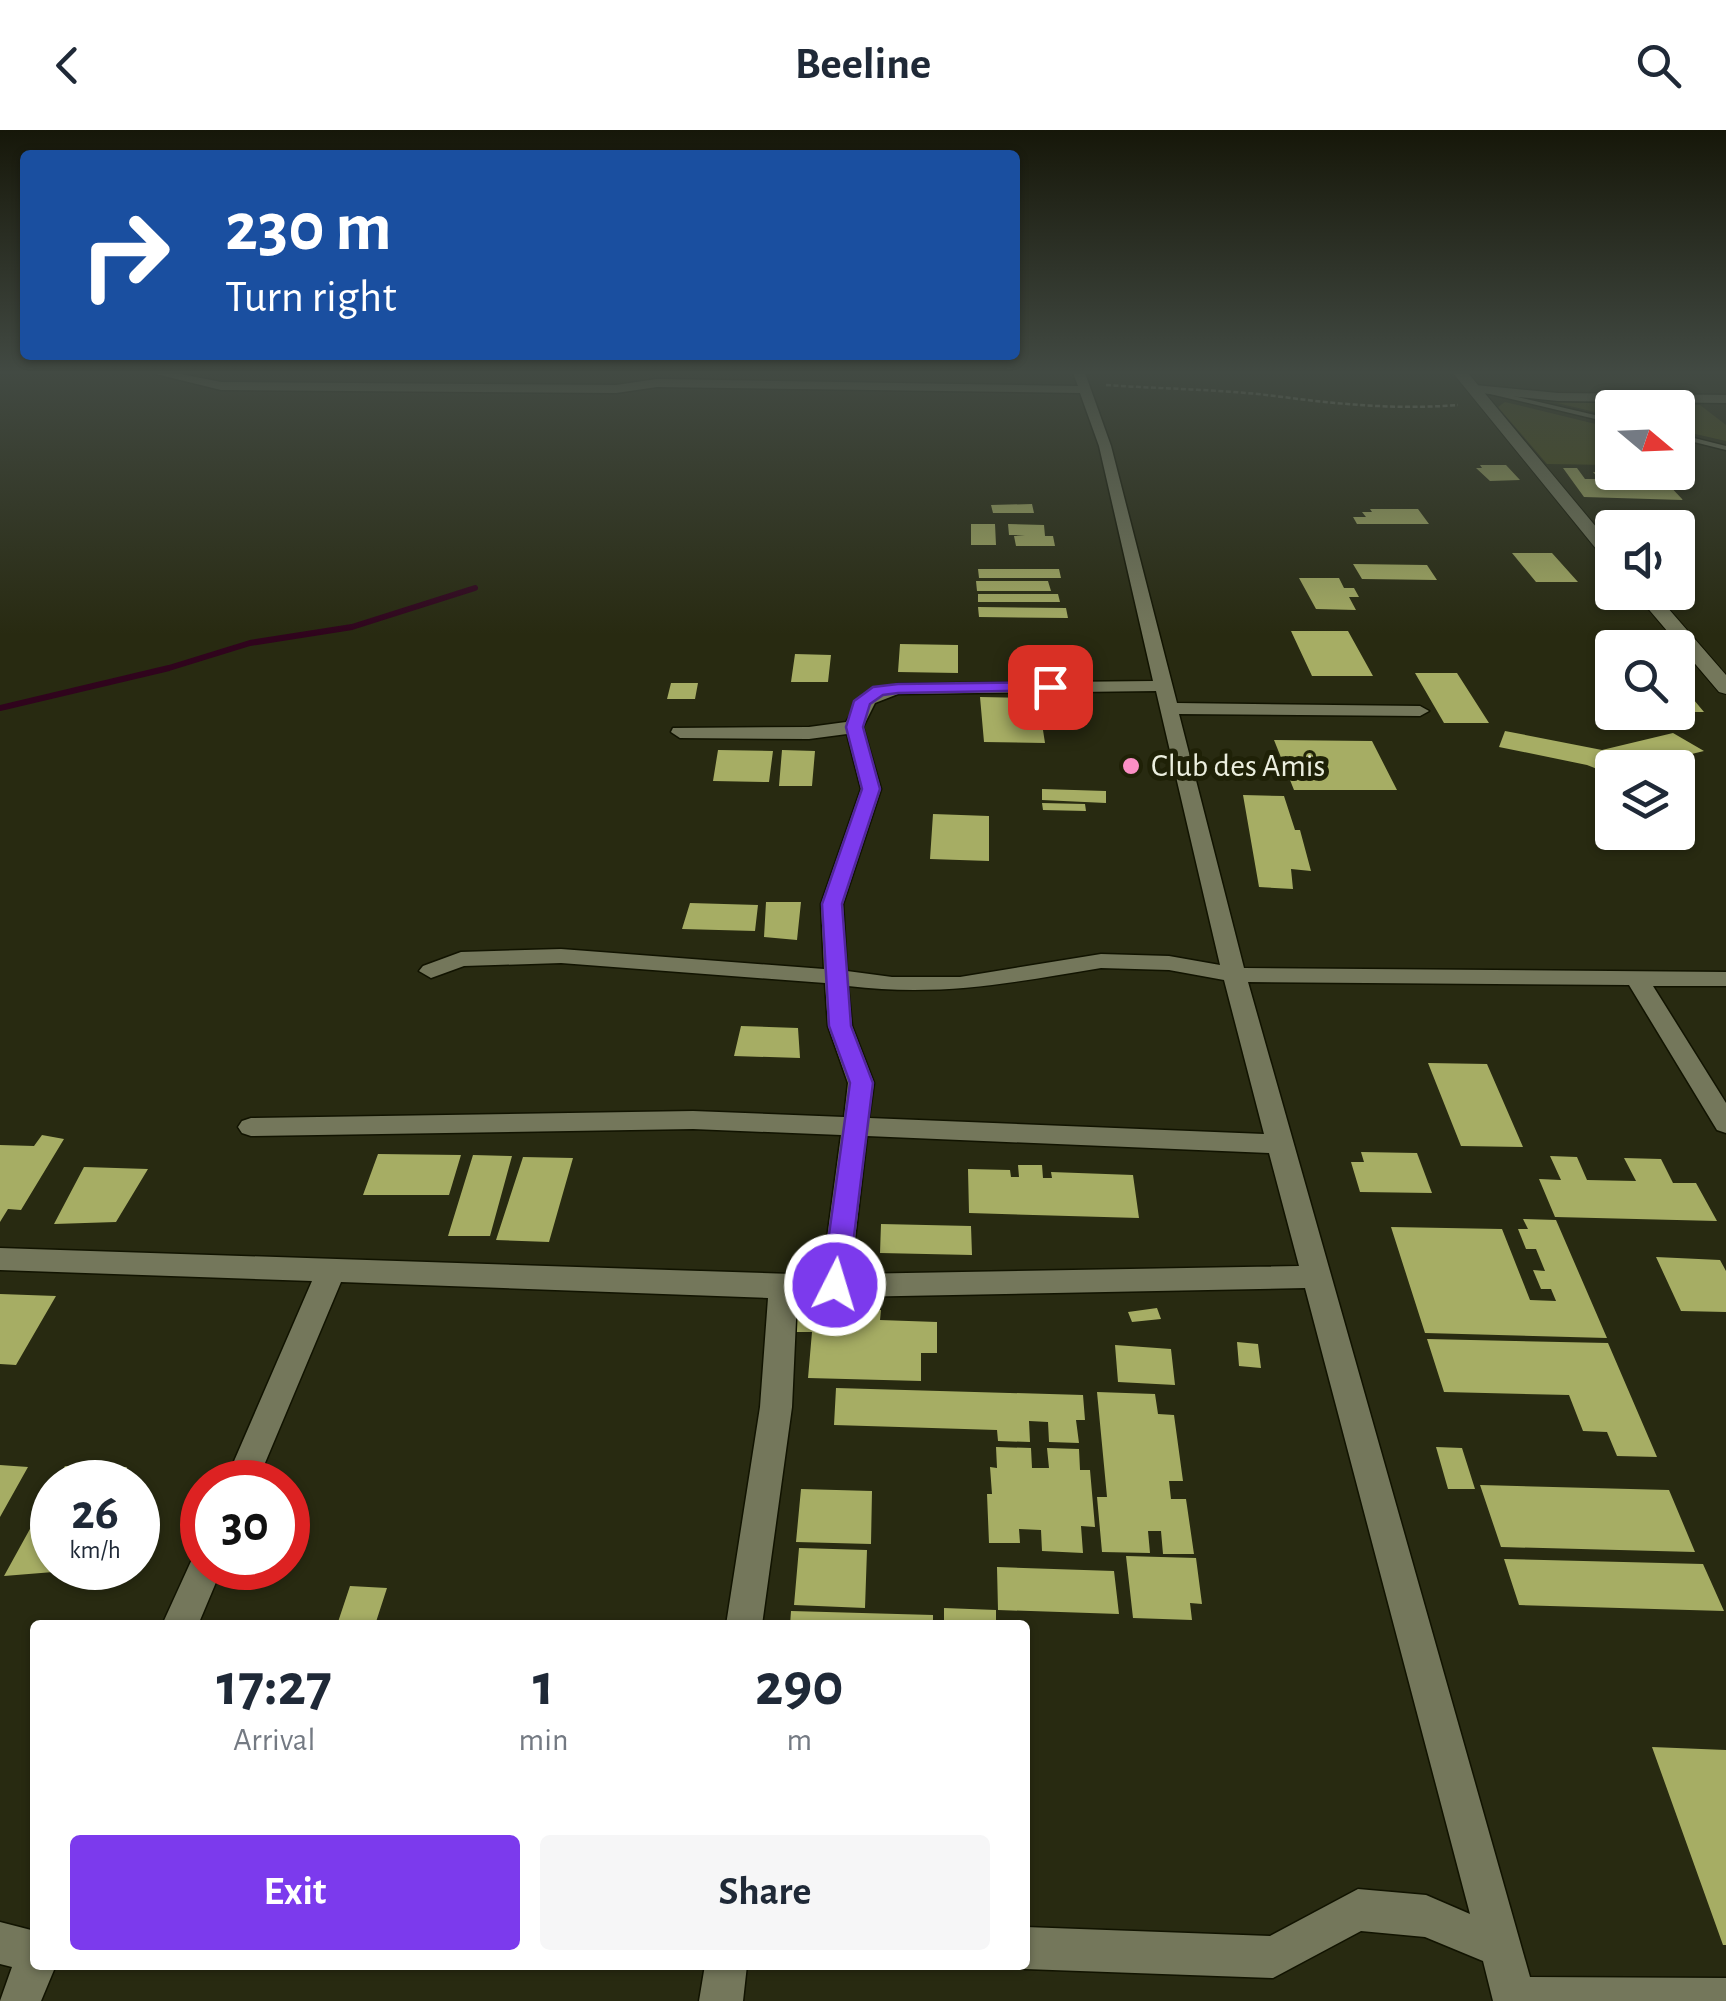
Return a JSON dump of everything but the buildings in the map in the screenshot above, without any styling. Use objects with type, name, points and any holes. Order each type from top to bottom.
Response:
[{"type":"street","points":[[1109,460],[1234,975],[1515,1999],[1726,2000]]},
{"type":"street","points":[[1533,460],[1595,536]]},
{"type":"street","points":[[1659,610],[1726,688]]},
{"type":"street","points":[[835,1285],[862,1083],[840,1026],[832,904],[871,789],[854,727],[862,701],[878,691],[1167,697],[1420,710]]},
{"type":"street","points":[[680,732],[809,733],[854,727]]},
{"type":"street","points":[[431,971],[460,959],[561,956],[892,984],[960,984],[1100,961],[1169,962],[1234,975],[1726,978]]},
{"type":"street","points":[[1637,979],[1726,1124]]},
{"type":"street","points":[[251,1127],[693,1120],[1280,1144]]},
{"type":"street","points":[[0,1259],[783,1287],[1316,1277]]},
{"type":"street","points":[[250,1460],[331,1272]]},
{"type":"street","points":[[745,1620],[776,1407],[783,1287]]},
{"type":"street","points":[[182,1620],[195,1590]]},
{"type":"street","points":[[1030,1948],[1274,1958],[1358,1910],[1426,1916],[1499,1947]]},
{"type":"street","points":[[0,1943],[30,1951]]},
{"type":"street","points":[[20,2001],[33,1970]]},
{"type":"street","points":[[721,2001],[725,1970]]},
{"type":"green space","points":[[1544,460],[1595,460],[1595,465],[1547,464]]},
{"type":"waterway","points":[[0,708],[169,668],[250,643],[352,627],[475,588]]},
{"type":"place","name":"Club des Amis","points":[[1131,766]]},
{"type":"route","points":[[835,1285],[862,1083],[840,1026],[832,904],[871,789],[854,727],[862,701],[878,691],[898,688],[1050,687]]}]
